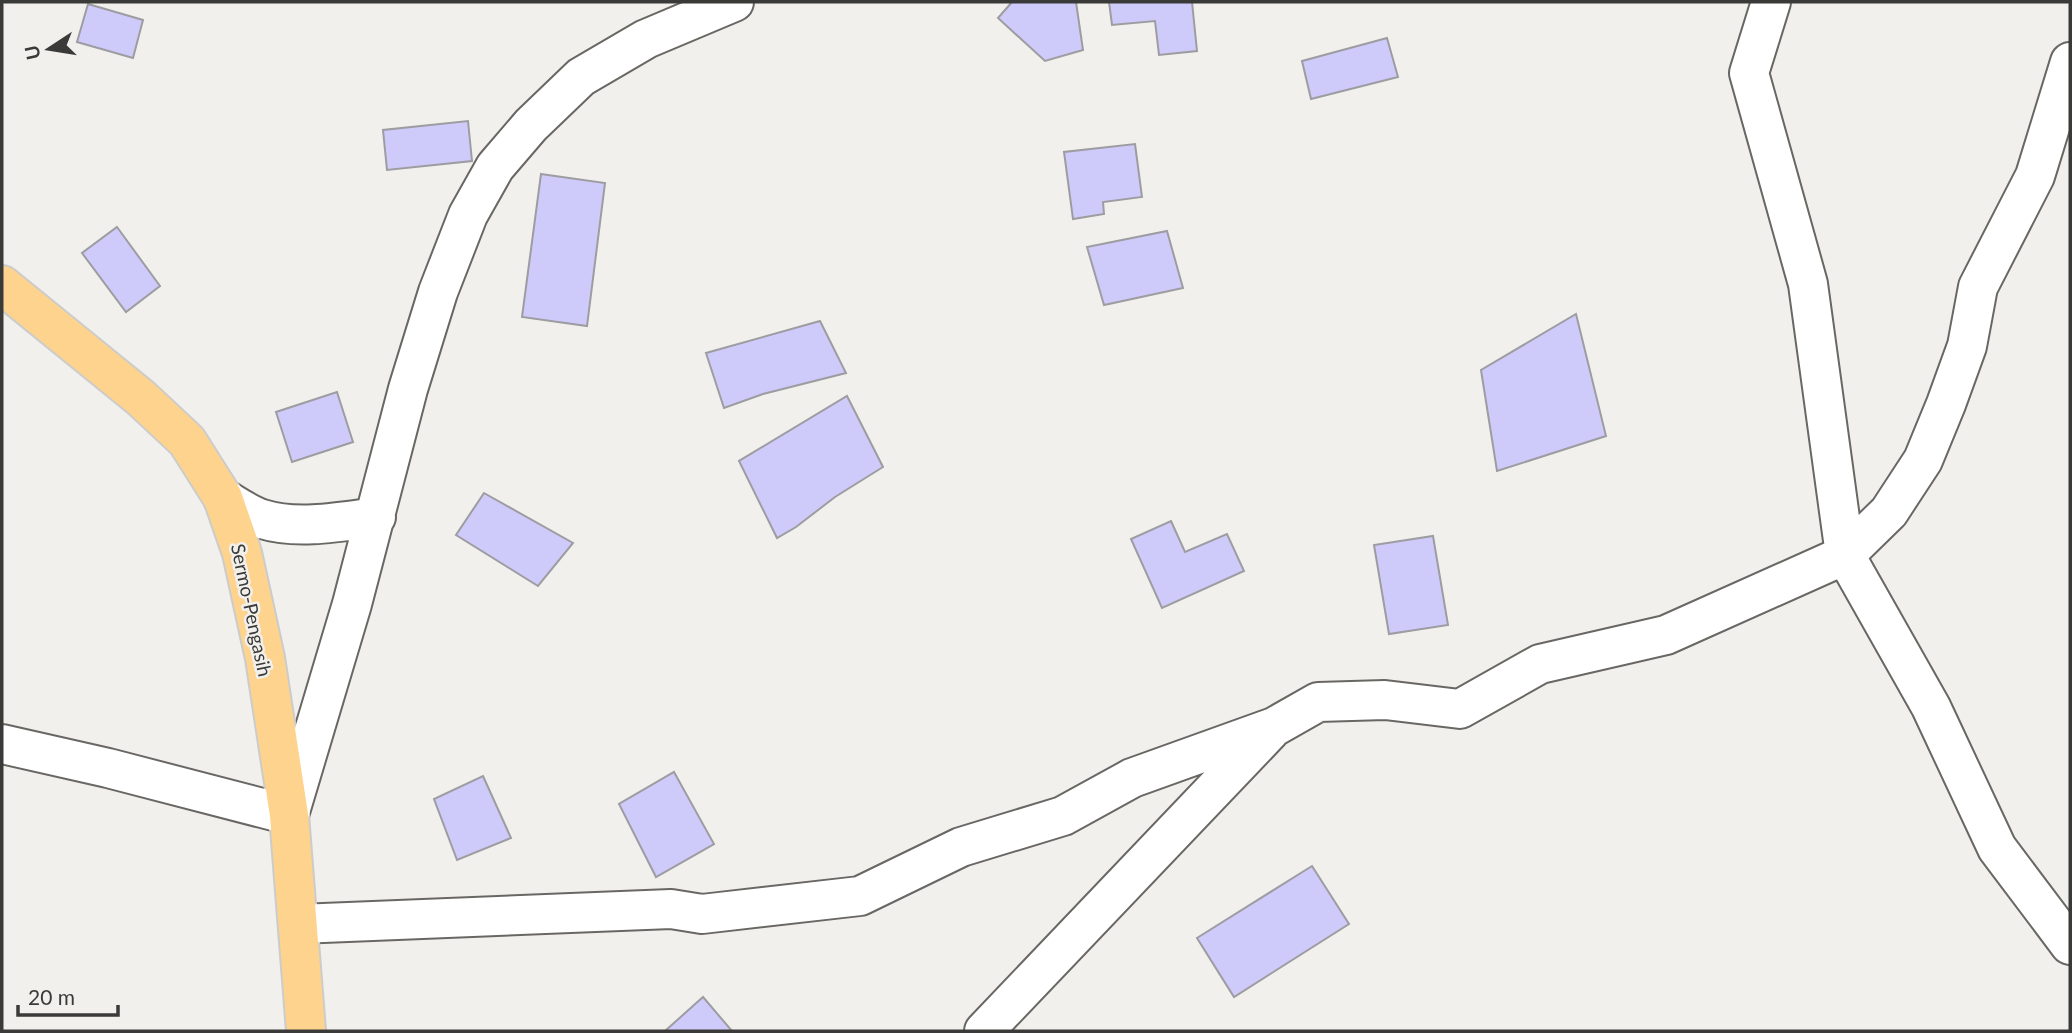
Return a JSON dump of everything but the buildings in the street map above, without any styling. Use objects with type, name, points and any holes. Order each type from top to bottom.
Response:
[{"type":"main road","name":"Sermo-Pengasih","points":[[2,285],[141,398],[187,441],[223,498],[242,553],[265,658],[289,815],[306,1031]]},
{"type":"street","points":[[2,744],[108,768],[289,815],[376,517],[408,388],[438,292],[468,215],[495,167],[531,125],[580,77],[646,39],[734,2]]},
{"type":"street","points":[[1770,2],[1748,73],[1808,284],[1845,555],[1931,707],[1997,848],[2070,945]]},
{"type":"street","points":[[298,924],[671,909],[702,914],[860,896],[961,847],[1063,816],[1132,778],[1274,727],[1318,702],[1385,700],[1460,709],[1540,664],[1665,635],[1845,555],[1889,512],[1923,460],[1967,346],[1978,287],[2035,176],[2070,62]]},
{"type":"street","points":[[223,498],[261,519],[298,524],[376,517]]},
{"type":"street","points":[[984,1031],[1274,727]]}]
